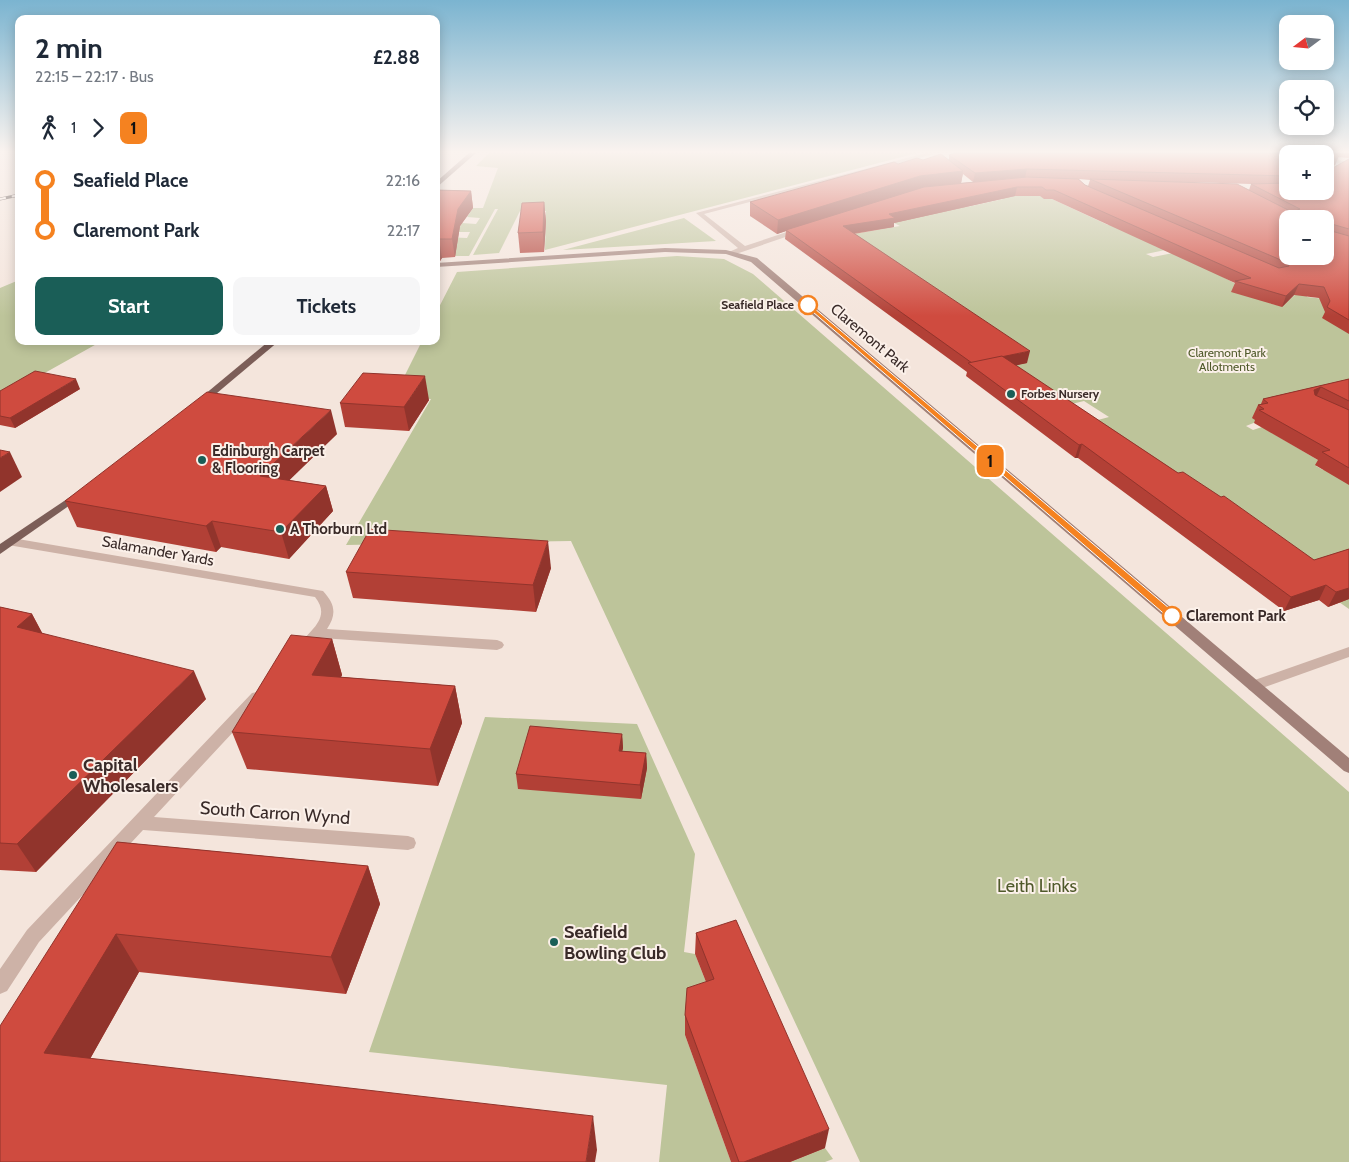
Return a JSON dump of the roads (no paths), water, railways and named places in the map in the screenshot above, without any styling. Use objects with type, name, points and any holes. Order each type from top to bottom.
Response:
[{"type":"main road","points":[[196,406],[270,345]]},
{"type":"main road","points":[[0,550],[88,487]]},
{"type":"street","points":[[722,207],[699,213],[738,251]]},
{"type":"street","points":[[440,265],[665,250],[738,251],[809,228]]},
{"type":"street","name":"Claremont Park","points":[[738,251],[759,263],[1349,767]]},
{"type":"street","name":"Salamander Yards","points":[[12,542],[318,594],[327,602],[329,611],[318,633]]},
{"type":"street","points":[[291,661],[318,633],[498,646]]},
{"type":"street","points":[[1254,686],[1349,652]]},
{"type":"street","points":[[0,985],[33,936],[265,689]]},
{"type":"street","name":"South Carron Wynd","points":[[140,823],[408,843]]},
{"type":"place","name":"Seafield Place","points":[[808,305]]},
{"type":"place","name":"Forbes Nursery","points":[[1011,394]]},
{"type":"place","name":"Edinburgh Carpet & Flooring","points":[[202,460]]},
{"type":"place","name":"A Thorburn Ltd","points":[[280,529]]},
{"type":"place","name":"Claremont Park","points":[[1172,616]]},
{"type":"place","name":"Capital Wholesalers","points":[[73,775]]},
{"type":"place","name":"Seafield Bowling Club","points":[[554,942]]},
{"type":"park label","name":"Claremont Park Allotments","points":[[1227,360]]},
{"type":"park label","name":"Leith Links","points":[[1037,886]]}]
